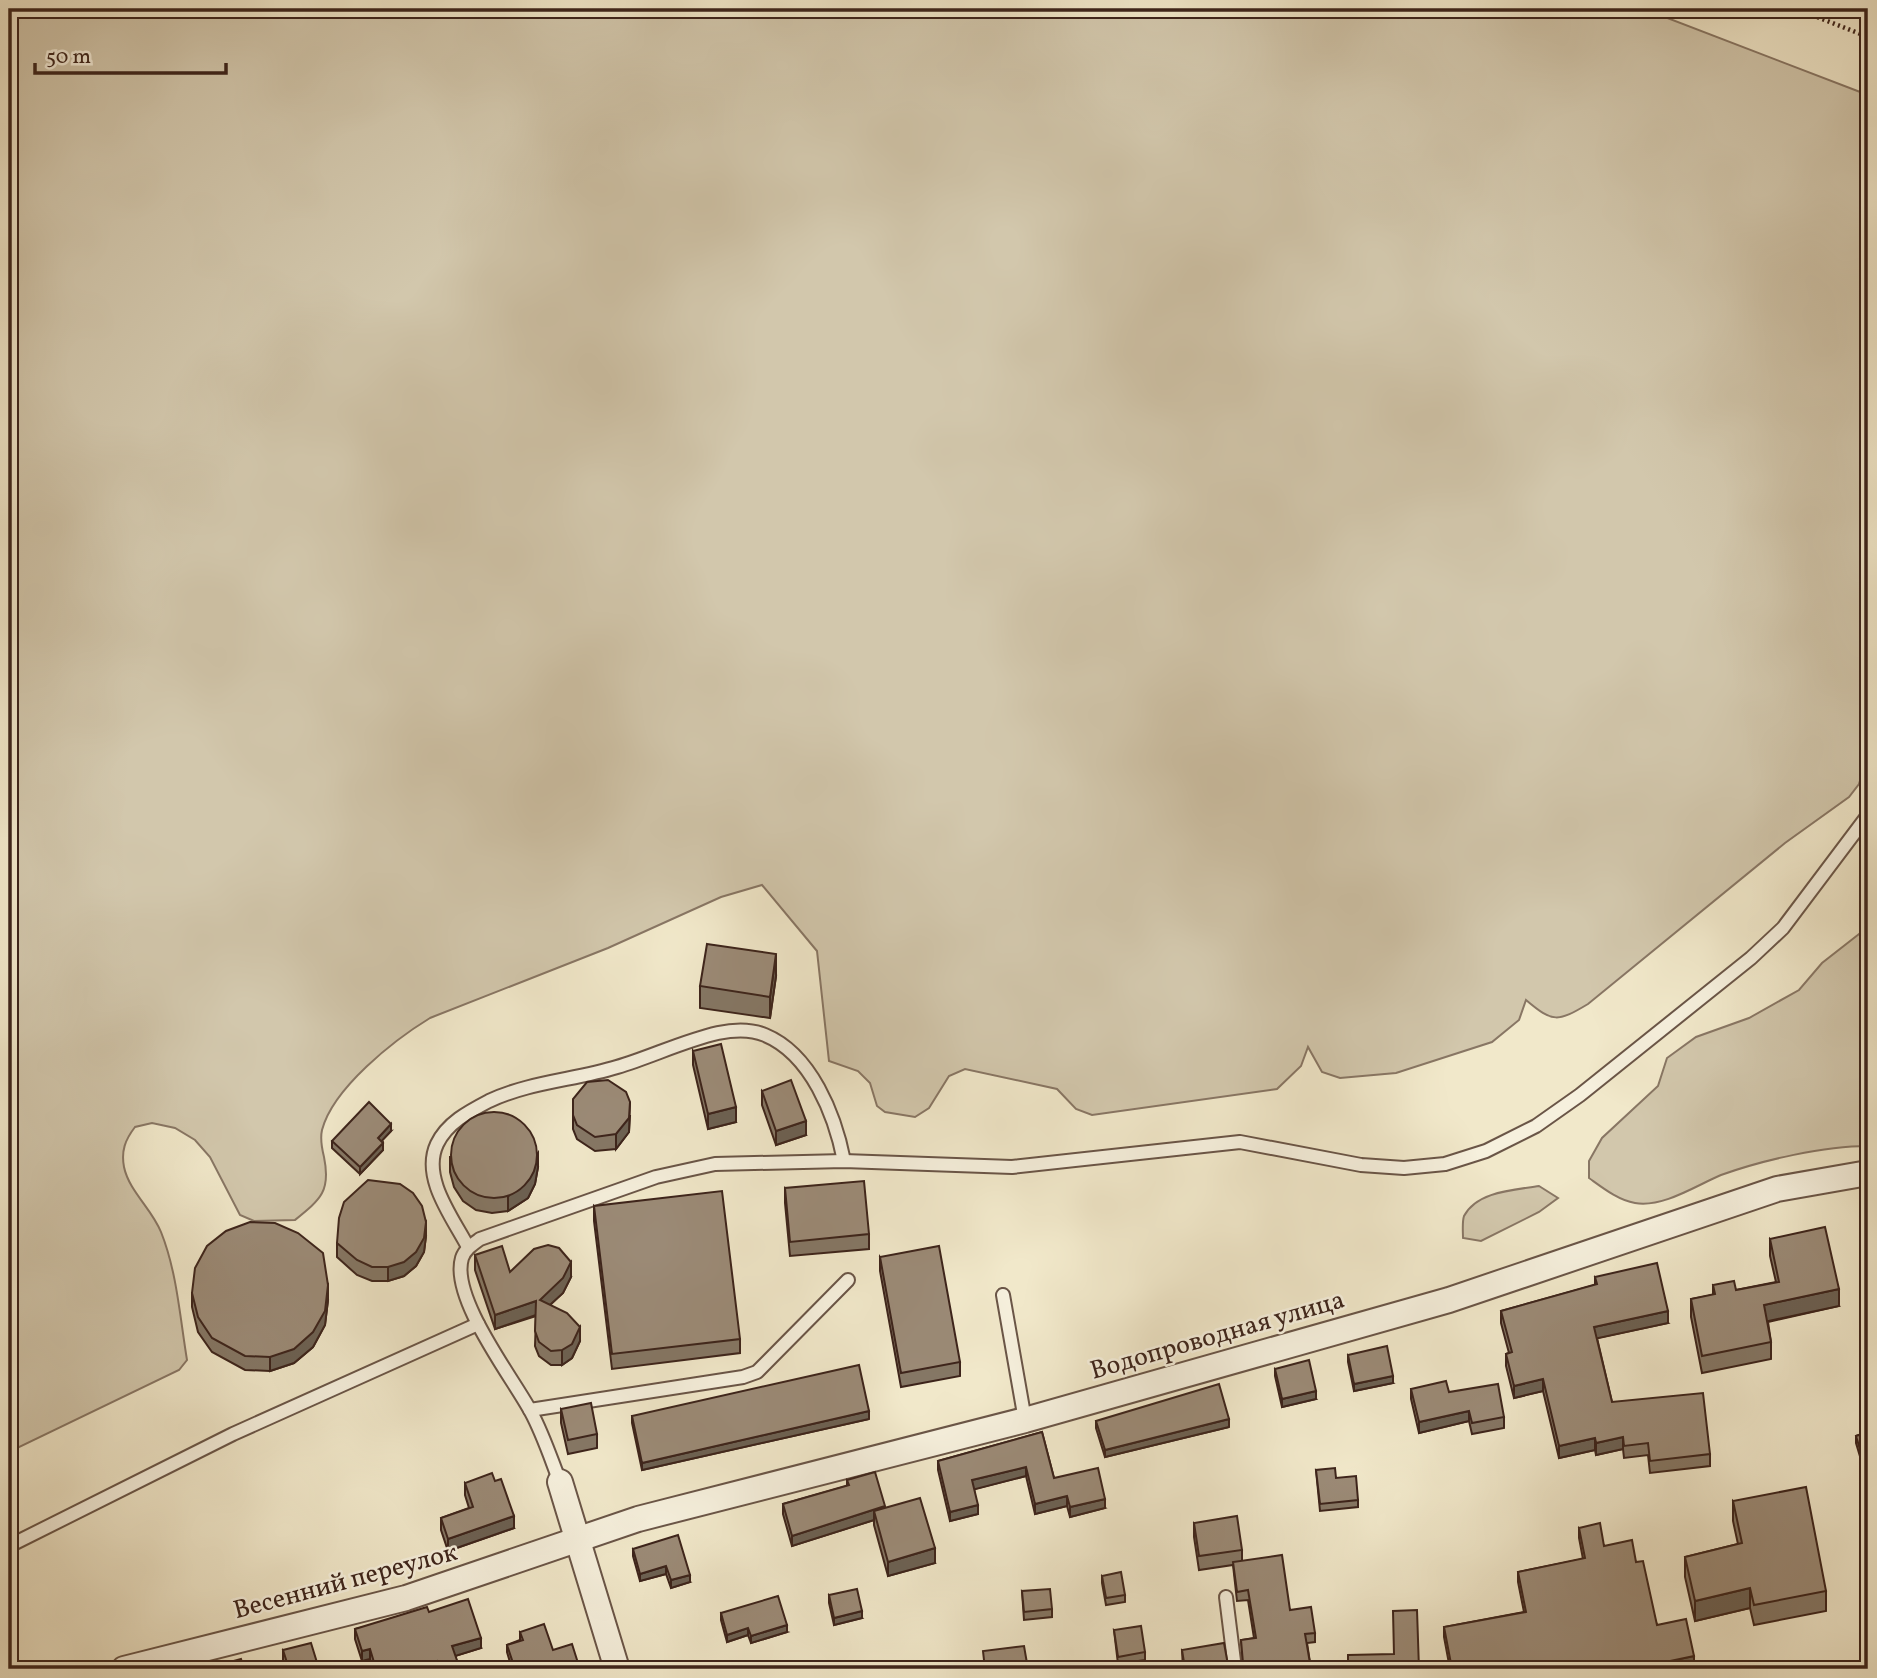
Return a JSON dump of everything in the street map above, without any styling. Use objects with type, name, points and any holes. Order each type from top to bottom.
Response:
[{"type":"street","name":"Водопроводная улица","points":[[578,1539],[638,1519],[1025,1420],[1449,1300],[1777,1189],[1868,1173]]},
{"type":"street","points":[[560,1482],[618,1669]]},
{"type":"street","name":"Весенний переулок","points":[[124,1669],[406,1598],[578,1539]]},
{"type":"lane","points":[[560,1482],[530,1410],[488,1345],[478,1324],[461,1270],[462,1258],[468,1247],[480,1239],[656,1177],[689,1169],[748,1162],[844,1161],[1012,1167],[1240,1142],[1361,1165],[1404,1168],[1445,1164],[1486,1151],[1536,1126],[1580,1095],[1751,958],[1783,928],[1868,815]]},
{"type":"lane","points":[[468,1247],[434,1178],[436,1146],[446,1129],[491,1101],[520,1089],[616,1067],[719,1033],[739,1031],[762,1034],[789,1050],[814,1081],[835,1125],[844,1161]]},
{"type":"lane","points":[[530,1410],[743,1377],[757,1372],[848,1280]]},
{"type":"lane","points":[[1003,1295],[1025,1420]]},
{"type":"lane","points":[[9,1546],[233,1434],[478,1324]]},
{"type":"lane","points":[[1226,1597],[1236,1669]]},
{"type":"path","points":[[1797,9],[1868,37]]},
{"type":"shaded area","points":[[9,9],[1644,9],[1868,95],[1868,754],[1859,784],[1849,797],[1785,843],[1588,1004],[1569,1014],[1562,1017],[1550,1016],[1526,1000],[1519,1020],[1492,1042],[1396,1073],[1340,1078],[1322,1072],[1308,1047],[1301,1066],[1277,1089],[1092,1115],[1076,1109],[1057,1089],[965,1069],[949,1076],[929,1108],[915,1117],[885,1112],[877,1106],[870,1083],[858,1071],[829,1061],[817,951],[762,885],[721,897],[608,948],[430,1018],[399,1039],[367,1066],[338,1098],[328,1114],[321,1137],[326,1169],[325,1186],[317,1200],[295,1220],[254,1221],[240,1215],[210,1157],[195,1140],[175,1128],[152,1123],[135,1127],[125,1146],[124,1167],[131,1184],[157,1224],[166,1247],[187,1360],[179,1370],[9,1452]]},
{"type":"shaded area","points":[[1868,927],[1868,1146],[1832,1148],[1774,1159],[1721,1175],[1680,1195],[1646,1204],[1623,1199],[1589,1178],[1589,1161],[1602,1138],[1658,1086],[1667,1058],[1696,1037],[1749,1018],[1799,990],[1822,963]]},
{"type":"shaded area","points":[[1539,1186],[1558,1198],[1539,1212],[1481,1241],[1463,1238],[1464,1216],[1478,1201],[1497,1193]]},
{"type":"building","points":[[707,944],[776,954],[770,997],[700,986]]},
{"type":"building","points":[[721,1044],[736,1107],[708,1114],[693,1051]]},
{"type":"building","points":[[608,1080],[626,1092],[630,1102],[629,1118],[616,1134],[595,1137],[577,1125],[573,1115],[573,1099],[587,1082]]},
{"type":"building","points":[[791,1080],[806,1121],[776,1131],[762,1091]]},
{"type":"building","points":[[369,1102],[391,1124],[378,1138],[383,1143],[360,1167],[332,1141]]},
{"type":"building","points":[[494,1112],[511,1115],[525,1124],[534,1138],[537,1155],[534,1172],[525,1186],[511,1195],[494,1198],[477,1195],[463,1186],[454,1172],[451,1155],[454,1138],[463,1124],[477,1115]]},
{"type":"building","points":[[368,1180],[400,1184],[413,1193],[422,1206],[426,1222],[424,1238],[416,1252],[404,1262],[388,1267],[372,1267],[357,1260],[337,1243],[339,1218],[344,1202]]},
{"type":"building","points":[[864,1181],[869,1234],[790,1242],[785,1188]]},
{"type":"building","points":[[722,1191],[740,1339],[612,1354],[594,1206]]},
{"type":"building","points":[[250,1222],[275,1223],[298,1233],[323,1253],[328,1285],[325,1311],[313,1332],[294,1349],[270,1357],[245,1356],[212,1338],[198,1317],[192,1293],[195,1268],[207,1246],[226,1231]]},
{"type":"building","points":[[1825,1227],[1839,1289],[1764,1305],[1771,1342],[1702,1356],[1691,1299],[1715,1294],[1713,1285],[1734,1281],[1736,1290],[1779,1282],[1770,1239]]},
{"type":"building","points":[[548,1245],[559,1248],[571,1262],[563,1278],[540,1300],[567,1313],[580,1327],[572,1344],[562,1350],[551,1351],[539,1342],[535,1331],[536,1301],[495,1315],[475,1255],[502,1246],[510,1272],[534,1249]]},
{"type":"building","points":[[939,1246],[960,1362],[901,1373],[880,1257]]},
{"type":"building","points":[[1657,1263],[1668,1311],[1594,1327],[1612,1402],[1703,1393],[1710,1454],[1650,1461],[1648,1443],[1624,1446],[1623,1437],[1596,1443],[1595,1438],[1559,1446],[1543,1379],[1514,1386],[1506,1354],[1512,1352],[1501,1311],[1597,1284],[1595,1277]]},
{"type":"building","points":[[1387,1346],[1393,1376],[1354,1384],[1348,1355]]},
{"type":"building","points":[[1309,1360],[1316,1391],[1282,1399],[1275,1369]]},
{"type":"building","points":[[859,1365],[869,1411],[642,1463],[632,1416]]},
{"type":"building","points":[[1446,1381],[1449,1392],[1498,1384],[1504,1417],[1472,1423],[1469,1411],[1419,1422],[1411,1389]]},
{"type":"building","points":[[1219,1384],[1229,1419],[1105,1450],[1096,1421]]},
{"type":"building","points":[[591,1403],[597,1434],[568,1440],[561,1409]]},
{"type":"building","points":[[1042,1432],[1054,1478],[1098,1468],[1105,1499],[1070,1507],[1067,1496],[1035,1504],[1026,1467],[972,1480],[978,1505],[950,1512],[938,1461]]},
{"type":"building","points":[[1868,1432],[1868,1476],[1856,1436]]},
{"type":"building","points":[[1335,1468],[1336,1478],[1356,1476],[1358,1500],[1320,1504],[1316,1470]]},
{"type":"building","points":[[875,1472],[885,1506],[792,1536],[783,1504],[849,1485],[847,1480]]},
{"type":"building","points":[[492,1473],[495,1481],[501,1479],[514,1516],[448,1539],[441,1518],[473,1507],[465,1483]]},
{"type":"building","points":[[1806,1487],[1826,1591],[1754,1605],[1750,1588],[1695,1601],[1685,1557],[1742,1543],[1733,1501]]},
{"type":"building","points":[[920,1498],[935,1548],[888,1562],[874,1511]]},
{"type":"building","points":[[1237,1516],[1242,1550],[1199,1556],[1194,1523]]},
{"type":"building","points":[[1600,1523],[1604,1546],[1632,1540],[1636,1562],[1643,1561],[1657,1625],[1686,1619],[1694,1656],[1632,1669],[1452,1669],[1444,1627],[1526,1612],[1518,1572],[1585,1558],[1579,1528]]},
{"type":"building","points":[[678,1535],[690,1575],[671,1580],[666,1566],[640,1574],[633,1549]]},
{"type":"building","points":[[1282,1555],[1290,1610],[1311,1607],[1315,1633],[1305,1634],[1311,1669],[1185,1669],[1182,1650],[1224,1643],[1228,1665],[1237,1668],[1243,1663],[1241,1640],[1256,1638],[1248,1590],[1237,1592],[1233,1562]]},
{"type":"building","points":[[1121,1572],[1125,1595],[1106,1598],[1102,1576]]},
{"type":"building","points":[[857,1589],[862,1611],[834,1618],[829,1595]]},
{"type":"building","points":[[1050,1589],[1052,1609],[1024,1612],[1022,1591]]},
{"type":"building","points":[[778,1596],[787,1625],[751,1636],[748,1628],[727,1635],[721,1613]]},
{"type":"building","points":[[468,1599],[481,1638],[452,1646],[460,1669],[440,1669],[437,1661],[410,1669],[376,1669],[370,1649],[362,1651],[355,1629],[427,1607],[429,1612]]},
{"type":"building","points":[[1417,1610],[1419,1669],[1348,1669],[1348,1655],[1394,1654],[1393,1611]]},
{"type":"building","points":[[544,1624],[553,1650],[572,1644],[578,1663],[559,1669],[515,1669],[507,1645],[523,1640],[520,1632]]},
{"type":"building","points":[[1141,1626],[1145,1652],[1118,1657],[1114,1630]]},
{"type":"building","points":[[311,1643],[319,1669],[289,1669],[283,1650]]},
{"type":"building","points":[[1024,1646],[1028,1669],[985,1669],[983,1651]]},
{"type":"building","points":[[241,1659],[244,1669],[204,1669]]}]
